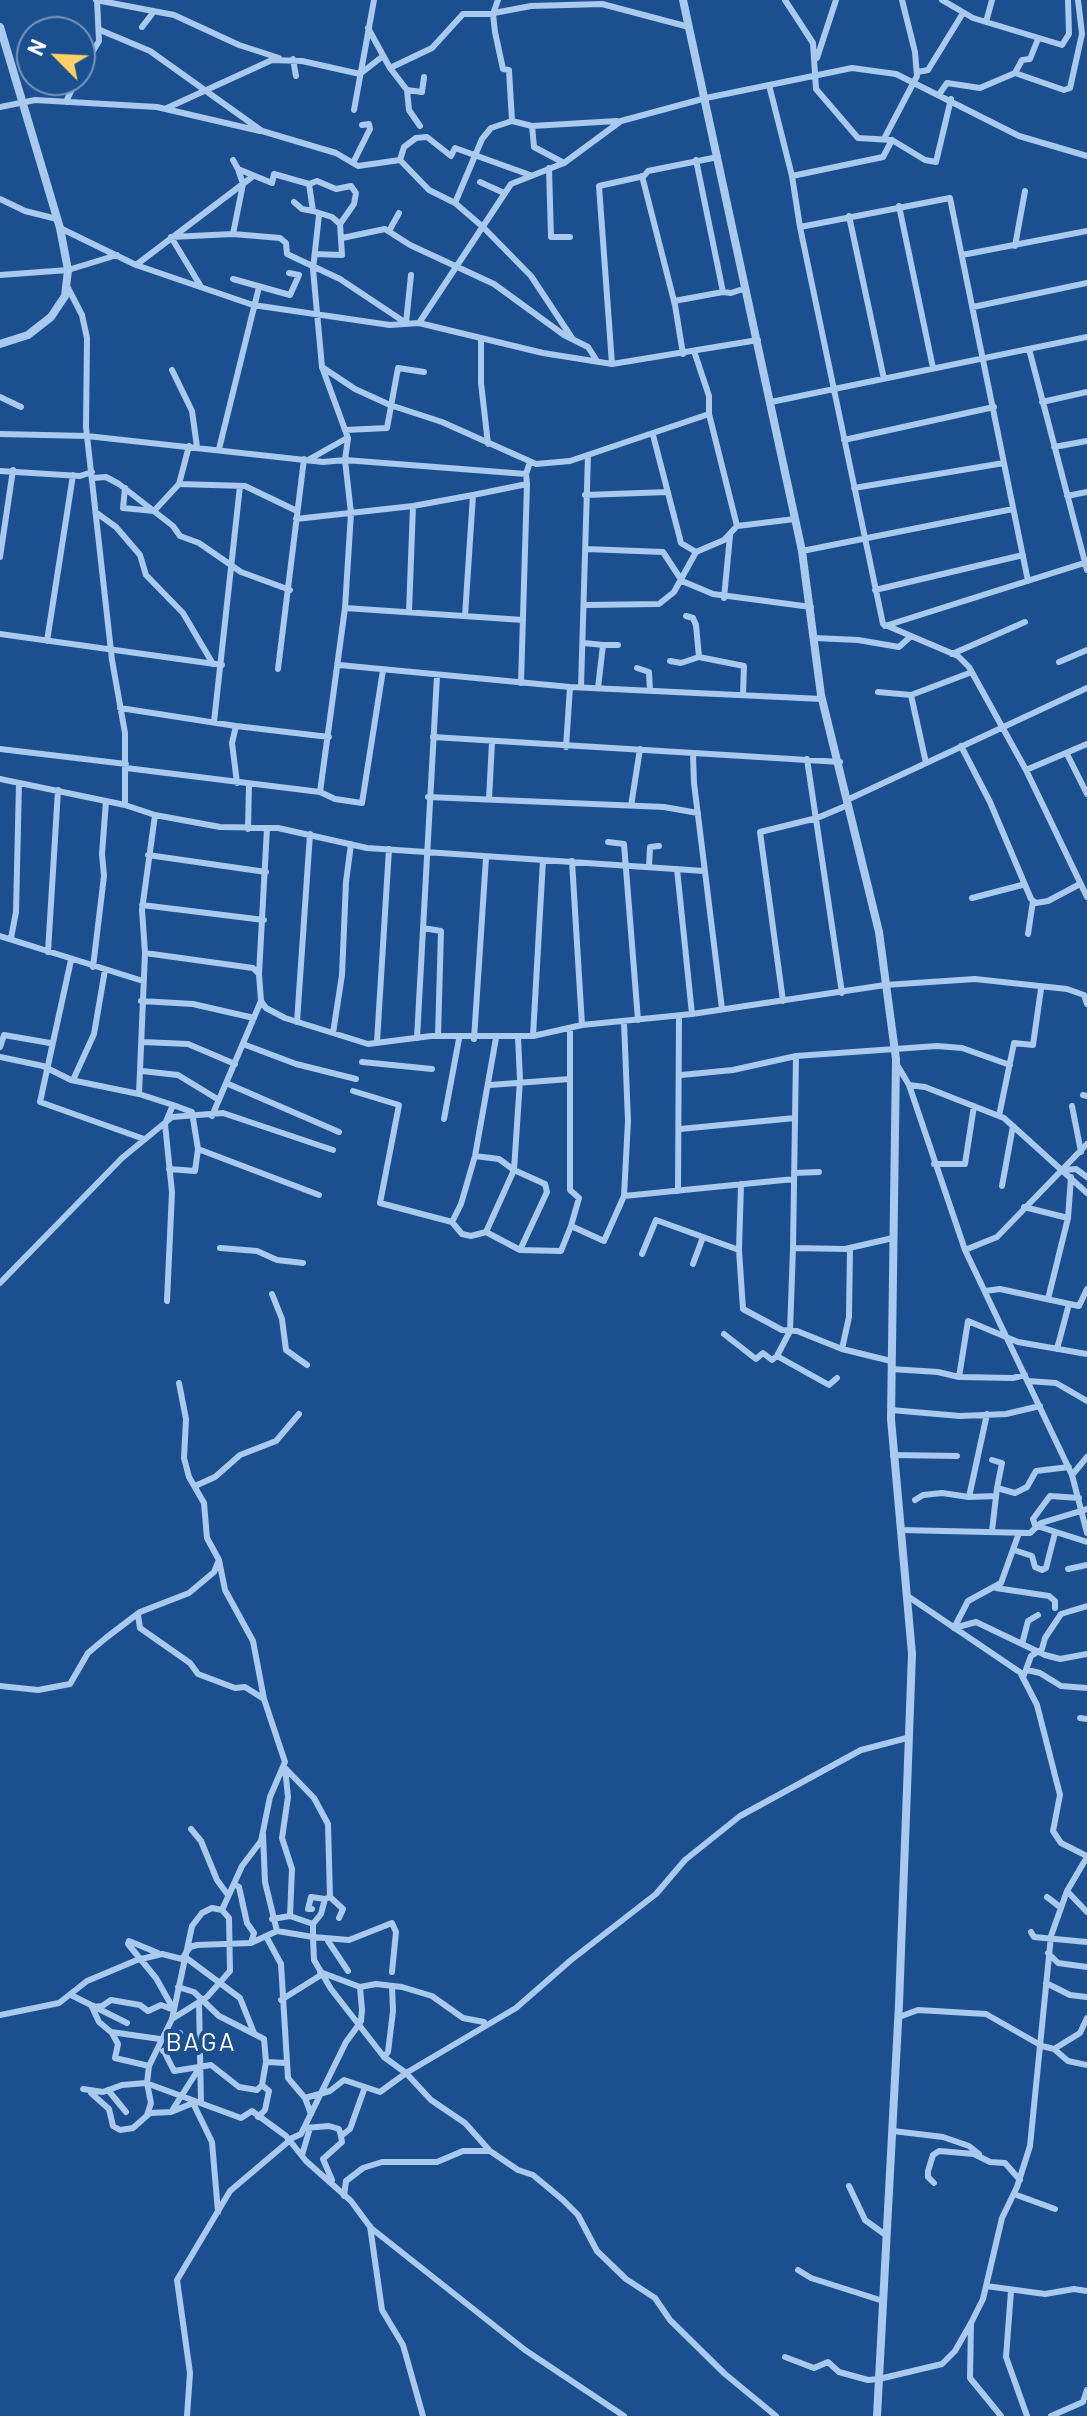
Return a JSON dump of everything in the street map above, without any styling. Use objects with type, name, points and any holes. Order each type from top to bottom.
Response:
[{"type":"street","points":[[96,46],[100,30],[96,0],[152,14],[174,15],[247,48],[360,74],[383,56]]},
{"type":"street","points":[[354,110],[374,0]]},
{"type":"street","points":[[498,0],[494,13],[503,69],[509,70],[512,121]]},
{"type":"street","points":[[683,0],[802,551],[812,607],[822,699],[840,762],[879,932],[896,1063],[891,1410],[912,1654],[899,2017],[877,2416]]},
{"type":"street","points":[[785,0],[813,43],[816,89],[858,138],[888,139],[925,160],[936,162],[951,99]]},
{"type":"street","points":[[816,61],[836,0]]},
{"type":"street","points":[[792,176],[883,157],[918,72],[902,0]]},
{"type":"street","points":[[942,0],[986,22],[1062,45],[1069,34],[1068,0]]},
{"type":"street","points":[[986,22],[992,0]]},
{"type":"street","points":[[1015,73],[1064,90],[1070,88],[1084,51],[1085,34],[1078,0]]},
{"type":"street","points":[[390,68],[432,48],[463,14],[494,13],[518,7],[602,4],[689,27]]},
{"type":"street","points":[[918,72],[928,70],[963,13]]},
{"type":"street","points":[[142,27],[152,14]]},
{"type":"street","points":[[0,27],[58,223],[68,270],[68,288],[58,309],[45,324],[0,344]]},
{"type":"street","points":[[368,28],[390,68],[407,90],[409,110],[420,126]]},
{"type":"street","points":[[100,30],[135,42],[262,131]]},
{"type":"street","points":[[1069,34],[1085,34]]},
{"type":"street","points":[[940,93],[947,83],[980,88],[1015,73],[1022,60],[1030,59],[1038,39]]},
{"type":"street","points":[[167,108],[272,60],[290,60]]},
{"type":"street","points":[[290,60],[296,76]]},
{"type":"street","points":[[455,203],[475,154],[491,128],[512,121],[532,126],[621,121],[706,98],[852,68],[896,74],[914,81],[1019,136],[1085,155],[1087,146]]},
{"type":"street","points":[[407,90],[422,92],[424,77]]},
{"type":"street","points":[[769,85],[792,176],[844,440],[885,626]]},
{"type":"street","points":[[66,102],[69,96]]},
{"type":"street","points":[[0,107],[23,102],[66,102],[167,108],[262,131],[336,153],[364,166],[400,160]]},
{"type":"street","points":[[419,323],[511,184],[564,163],[621,121]]},
{"type":"street","points":[[353,163],[370,129],[369,124],[362,125]]},
{"type":"street","points":[[532,126],[534,147],[564,163]]},
{"type":"street","points":[[400,160],[404,147],[416,138],[427,137],[451,156],[455,148],[530,175]]},
{"type":"street","points":[[612,364],[599,186],[642,176],[648,171],[718,157]]},
{"type":"street","points":[[233,160],[243,184],[233,234]]},
{"type":"street","points":[[400,160],[429,190],[455,203],[483,227],[531,276],[572,338]]},
{"type":"street","points":[[696,160],[723,292]]},
{"type":"street","points":[[549,168],[551,237],[570,237]]},
{"type":"street","points":[[238,169],[272,183],[274,174],[336,189],[349,185],[356,193],[354,204],[340,224]]},
{"type":"street","points":[[316,171],[313,183],[316,213],[313,269],[322,367],[346,434],[345,460],[351,513],[339,665],[320,792]]},
{"type":"street","points":[[642,176],[674,301],[683,354]]},
{"type":"street","points":[[136,265],[252,177]]},
{"type":"street","points":[[480,182],[504,193]]},
{"type":"street","points":[[1015,246],[1025,191]]},
{"type":"street","points":[[800,227],[950,198],[1028,581]]},
{"type":"street","points":[[0,199],[58,223],[136,265],[255,306],[390,325],[419,323],[612,364],[758,340]]},
{"type":"street","points":[[294,202],[302,209],[332,217],[340,224],[342,255],[315,254]]},
{"type":"street","points":[[899,206],[933,368]]},
{"type":"street","points":[[389,231],[399,213]]},
{"type":"street","points":[[849,216],[884,379]]},
{"type":"street","points":[[342,238],[372,230],[389,231],[410,245],[494,284],[588,347],[597,361]]},
{"type":"street","points":[[962,255],[1087,231]]},
{"type":"street","points":[[171,237],[233,234],[280,238],[286,243],[287,254],[313,269],[340,279],[406,323]]},
{"type":"street","points":[[171,237],[200,285]]},
{"type":"street","points":[[0,275],[68,270],[117,255]]},
{"type":"street","points":[[233,279],[290,295],[299,275],[289,273]]},
{"type":"street","points":[[406,323],[411,275]]},
{"type":"street","points":[[973,307],[1087,283]]},
{"type":"street","points":[[219,449],[259,287]]},
{"type":"street","points":[[68,288],[82,315],[87,338],[84,393],[87,436],[126,766],[125,805]]},
{"type":"street","points":[[674,301],[746,288]]},
{"type":"street","points":[[771,402],[1087,337]]},
{"type":"street","points":[[481,338],[481,383],[488,444]]},
{"type":"street","points":[[885,626],[1086,565],[1029,349]]},
{"type":"street","points":[[694,351],[709,396],[709,414],[737,526]]},
{"type":"street","points":[[322,367],[355,389],[391,406],[442,422],[530,462],[548,465],[653,435],[709,414]]},
{"type":"street","points":[[278,669],[290,590],[296,515],[306,460],[346,434],[387,428],[398,368],[424,372]]},
{"type":"street","points":[[154,511],[179,484],[193,447],[192,411],[172,370]]},
{"type":"street","points":[[1042,402],[1087,392]]},
{"type":"street","points":[[0,397],[21,407]]},
{"type":"street","points":[[844,440],[994,407]]},
{"type":"street","points":[[0,434],[87,436],[306,460],[345,460],[526,474]]},
{"type":"street","points":[[653,435],[683,546],[696,552]]},
{"type":"street","points":[[1054,447],[1087,441]]},
{"type":"street","points":[[581,687],[586,605],[585,495],[588,455]]},
{"type":"street","points":[[521,683],[526,474],[530,462]]},
{"type":"street","points":[[854,488],[1004,463]]},
{"type":"street","points":[[0,557],[13,470]]},
{"type":"street","points":[[0,471],[106,477],[154,511],[180,536],[199,543],[232,566],[290,590]]},
{"type":"street","points":[[47,641],[73,475]]},
{"type":"street","points":[[179,484],[240,486],[267,494],[296,515],[413,506],[527,484]]},
{"type":"street","points":[[214,722],[240,486]]},
{"type":"street","points":[[125,488],[123,508],[154,511]]},
{"type":"street","points":[[585,495],[668,492]]},
{"type":"street","points":[[1067,496],[1087,492]]},
{"type":"street","points":[[465,616],[473,495]]},
{"type":"street","points":[[409,612],[413,506]]},
{"type":"street","points":[[802,551],[1013,509]]},
{"type":"street","points":[[98,514],[116,527],[140,555],[146,575],[183,613],[213,664]]},
{"type":"street","points":[[724,598],[730,536],[737,526],[795,519]]},
{"type":"street","points":[[586,605],[659,604],[682,581],[696,552],[730,536]]},
{"type":"street","points":[[586,549],[663,552],[682,581],[724,598],[812,607]]},
{"type":"street","points":[[875,590],[1023,555]]},
{"type":"street","points":[[345,608],[523,620]]},
{"type":"street","points":[[686,616],[693,618],[696,625],[699,657]]},
{"type":"street","points":[[952,654],[1025,622]]},
{"type":"street","points":[[885,626],[952,654],[972,672],[1026,770],[1087,897]]},
{"type":"street","points":[[0,634],[213,664],[222,668]]},
{"type":"street","points":[[815,638],[858,640],[899,647],[910,637]]},
{"type":"street","points":[[584,643],[618,645]]},
{"type":"street","points":[[598,688],[603,645]]},
{"type":"street","points":[[1059,662],[1087,650]]},
{"type":"street","points":[[670,661],[681,663],[699,657],[744,666],[743,694]]},
{"type":"street","points":[[339,665],[570,687],[822,699]]},
{"type":"street","points":[[637,668],[649,672],[650,691]]},
{"type":"street","points":[[0,749],[249,785],[320,792],[335,799],[362,803],[383,670]]},
{"type":"street","points":[[878,692],[911,695],[972,672]]},
{"type":"street","points":[[417,1038],[437,676]]},
{"type":"street","points":[[566,747],[570,687]]},
{"type":"street","points":[[783,1001],[760,832],[817,818],[961,746],[1087,688]]},
{"type":"street","points":[[911,695],[926,763]]},
{"type":"street","points":[[120,708],[329,737]]},
{"type":"street","points":[[236,726],[232,743],[237,783]]},
{"type":"street","points":[[433,737],[840,762]]},
{"type":"street","points":[[489,799],[492,742]]},
{"type":"street","points":[[1026,770],[1087,744]]},
{"type":"street","points":[[961,746],[990,802],[1022,885],[1033,901],[1028,934]]},
{"type":"street","points":[[631,806],[640,749]]},
{"type":"street","points":[[1067,754],[1087,794]]},
{"type":"street","points":[[693,755],[722,1009]]},
{"type":"street","points":[[807,759],[842,993]]},
{"type":"street","points":[[0,779],[125,805],[155,815],[248,829],[267,828],[310,834],[389,849],[704,871]]},
{"type":"street","points":[[11,938],[16,912],[19,783]]},
{"type":"street","points":[[248,829],[249,785]]},
{"type":"street","points":[[48,952],[58,790]]},
{"type":"street","points":[[428,797],[631,806],[698,813]]},
{"type":"street","points":[[93,967],[104,876],[102,854],[106,801]]},
{"type":"street","points":[[139,1094],[145,953],[142,905],[155,815]]},
{"type":"street","points":[[212,1116],[261,1001],[259,974],[267,828]]},
{"type":"street","points":[[297,1022],[310,834]]},
{"type":"street","points":[[608,842],[624,844],[623,865],[638,1020]]},
{"type":"street","points":[[333,1033],[342,975],[351,844]]},
{"type":"street","points":[[649,867],[650,847],[659,846]]},
{"type":"street","points":[[377,1042],[389,849]]},
{"type":"street","points":[[148,855],[266,872]]},
{"type":"street","points":[[474,1039],[486,858]]},
{"type":"street","points":[[533,1036],[543,860]]},
{"type":"street","points":[[572,861],[582,1025]]},
{"type":"street","points":[[677,869],[692,1014]]},
{"type":"street","points":[[1033,901],[1048,901],[1080,884]]},
{"type":"street","points":[[972,898],[1022,885]]},
{"type":"street","points":[[142,905],[264,920]]},
{"type":"street","points":[[423,928],[441,931],[438,1036]]},
{"type":"street","points":[[0,936],[143,981]]},
{"type":"street","points":[[145,953],[253,968],[259,974]]},
{"type":"street","points":[[71,960],[50,1043],[40,1102],[144,1139]]},
{"type":"street","points":[[73,1080],[94,1034],[105,970]]},
{"type":"street","points":[[261,1001],[266,1008],[297,1022],[368,1044],[438,1036],[459,1039],[533,1036],[582,1025],[679,1016],[885,985],[975,979],[1080,993],[1087,1004]]},
{"type":"street","points":[[999,1116],[1014,1043],[1033,1045],[1041,989]]},
{"type":"street","points":[[141,1001],[193,1004],[254,1018]]},
{"type":"street","points":[[678,1191],[679,1016]]},
{"type":"street","points":[[571,1226],[604,1241],[624,1196],[628,1121],[624,1022]]},
{"type":"street","points":[[353,1091],[399,1105],[380,1203],[452,1222],[462,1234],[471,1236],[486,1232],[520,1250],[561,1251],[579,1198],[570,1190],[570,1028]]},
{"type":"street","points":[[0,1047],[4,1035],[50,1043]]},
{"type":"street","points":[[486,1232],[514,1170],[519,1085],[518,1037]]},
{"type":"street","points":[[452,1222],[461,1204],[475,1156],[496,1038]]},
{"type":"street","points":[[444,1119],[459,1039]]},
{"type":"street","points":[[143,1042],[188,1044],[235,1064]]},
{"type":"street","points":[[243,1044],[296,1064],[356,1079]]},
{"type":"street","points":[[681,1075],[733,1070],[796,1056],[894,1049],[962,1048],[1010,1065]]},
{"type":"street","points":[[724,1334],[756,1359],[763,1353],[772,1360],[790,1331],[796,1056]]},
{"type":"street","points":[[0,1057],[45,1067],[73,1080],[139,1094],[192,1112],[198,1149],[195,1171],[169,1169]]},
{"type":"street","points":[[362,1062],[432,1069]]},
{"type":"street","points":[[896,1063],[909,1085],[965,1250],[1069,1467],[1085,1510],[1087,1533]]},
{"type":"street","points":[[142,1071],[178,1075],[219,1100]]},
{"type":"street","points":[[490,1085],[570,1079]]},
{"type":"street","points":[[226,1083],[339,1132]]},
{"type":"street","points":[[909,1085],[925,1087],[999,1116],[1087,1193]]},
{"type":"street","points":[[167,1301],[172,1192],[165,1124],[173,1105]]},
{"type":"street","points":[[934,1164],[965,1164],[974,1106]]},
{"type":"street","points":[[1072,1106],[1081,1152]]},
{"type":"street","points":[[0,1283],[144,1139],[172,1117],[223,1113],[333,1150]]},
{"type":"street","points":[[680,1129],[795,1118]]},
{"type":"street","points":[[1002,1186],[1013,1126]]},
{"type":"street","points":[[965,1250],[997,1237],[1087,1144]]},
{"type":"street","points":[[198,1149],[319,1195]]},
{"type":"street","points":[[475,1156],[499,1159],[514,1170],[545,1184],[547,1192],[520,1250]]},
{"type":"street","points":[[1064,1170],[1076,1169],[1087,1177]]},
{"type":"street","points":[[624,1196],[819,1172]]},
{"type":"street","points":[[1048,1299],[1068,1218],[1071,1177]]},
{"type":"street","points":[[741,1184],[739,1250],[743,1309],[782,1330],[891,1365],[959,1377],[1026,1378],[1056,1383],[1087,1401]]},
{"type":"street","points":[[1024,1207],[1068,1218]]},
{"type":"street","points":[[642,1254],[656,1220],[739,1250]]},
{"type":"street","points":[[693,1264],[703,1237]]},
{"type":"street","points":[[793,1248],[850,1248],[893,1238]]},
{"type":"street","points":[[220,1248],[257,1251],[277,1260],[303,1263]]},
{"type":"street","points":[[842,1349],[849,1317],[850,1248]]},
{"type":"street","points":[[985,1291],[1000,1289],[1082,1304],[1087,1289]]},
{"type":"street","points":[[272,1294],[282,1319],[286,1350],[307,1365]]},
{"type":"street","points":[[1057,1349],[1069,1304]]},
{"type":"street","points":[[959,1377],[968,1321],[1018,1342],[1087,1354]]},
{"type":"street","points":[[777,1356],[829,1385],[837,1378]]},
{"type":"street","points":[[179,1383],[186,1419],[184,1458],[204,1503],[207,1538],[219,1560],[225,1590],[253,1641],[264,1699],[285,1768],[288,1797],[282,1838],[292,1869],[290,1916]]},
{"type":"street","points":[[891,1410],[960,1416],[1006,1414],[1040,1406]]},
{"type":"street","points":[[195,1486],[215,1477],[240,1455],[276,1441],[299,1414]]},
{"type":"street","points":[[969,1497],[987,1414]]},
{"type":"street","points":[[893,1455],[957,1456]]},
{"type":"street","points":[[1072,1475],[1087,1457]]},
{"type":"street","points":[[992,1460],[1002,1463],[992,1531]]},
{"type":"street","points":[[915,1500],[923,1495],[942,1493],[969,1497],[996,1492],[1015,1493],[1027,1487],[1036,1471],[1069,1467]]},
{"type":"street","points":[[1079,1498],[1050,1496],[1033,1519],[1037,1527],[1087,1542]]},
{"type":"street","points":[[901,1530],[1030,1533],[1037,1527],[1085,1510]]},
{"type":"street","points":[[996,1588],[1019,1533]]},
{"type":"street","points":[[1014,1550],[1032,1556],[1035,1567],[1042,1570],[1046,1568],[1055,1533]]},
{"type":"street","points":[[0,1686],[38,1690],[70,1684],[88,1653],[138,1615],[189,1593],[214,1572],[219,1560]]},
{"type":"street","points":[[1068,1569],[1087,1565]]},
{"type":"street","points":[[954,1628],[968,1601],[996,1588],[1049,1596],[1055,1601],[1055,1608]]},
{"type":"street","points":[[909,1597],[1024,1672],[1040,1673],[1061,1686],[1087,1688]]},
{"type":"street","points":[[1024,1672],[1035,1652],[1042,1649],[1045,1638],[1061,1614],[1087,1606]]},
{"type":"street","points":[[138,1615],[140,1628],[190,1663],[198,1674],[235,1688],[245,1687],[264,1699]]},
{"type":"street","points":[[1022,1644],[1028,1621],[1038,1615]]},
{"type":"street","points":[[954,1628],[976,1622],[1035,1652],[1060,1659],[1087,1654]]},
{"type":"street","points":[[1024,1672],[1037,1705],[1060,1795],[1053,1831],[1061,1843],[1087,1856],[1069,1849],[1054,1850]]},
{"type":"street","points":[[305,2098],[321,2094],[344,2080],[380,2092],[406,2073],[516,2008],[571,1960],[656,1894],[685,1860],[740,1816],[861,1750],[907,1738]]},
{"type":"street","points":[[285,1768],[270,1797],[263,1834],[265,1882],[272,1919],[271,1934],[281,1964],[288,2078],[305,2098],[311,2114]]},
{"type":"street","points":[[285,1768],[314,1798],[328,1824],[327,1898],[313,1924],[314,1960],[321,1974],[384,2057],[406,2073],[431,2100],[465,2123],[490,2151],[518,2170],[533,2175],[563,2200],[578,2215],[597,2251],[655,2298],[670,2320],[725,2374],[776,2416]]},
{"type":"street","points":[[191,1829],[201,1841],[217,1880],[228,1895]]},
{"type":"street","points":[[222,1910],[263,1834]]},
{"type":"street","points":[[785,2357],[814,2368],[828,2362],[839,2372],[868,2380],[942,2364],[955,2351],[986,2286],[1002,2218],[1020,2180],[1030,2146],[1051,1937],[1067,1891],[1087,1857]]},
{"type":"street","points":[[234,1884],[239,1887],[247,1923],[254,1933],[251,1943]]},
{"type":"street","points":[[1067,1891],[1087,1912]]},
{"type":"street","points":[[312,1909],[308,1909],[311,1897],[327,1898],[343,1909],[339,1918]]},
{"type":"street","points":[[1047,1897],[1060,1907]]},
{"type":"street","points":[[172,2019],[200,2001],[231,1967],[228,1915],[222,1910],[212,1908],[196,1918],[172,2019],[149,2066],[147,2083],[151,2103],[147,2115],[130,2130],[114,2128],[109,2109],[83,2089],[95,2092],[147,2083],[241,2118],[252,2111],[334,2183],[370,2226],[525,2350],[624,2416]]},
{"type":"street","points":[[272,1919],[290,1916],[313,1924]]},
{"type":"street","points":[[174,2010],[129,1941],[174,1960],[185,1957],[190,1947],[251,1943],[271,1934],[328,1941],[349,1940],[392,1923],[396,1930],[392,1972]]},
{"type":"street","points":[[1031,1932],[1034,1937],[1087,1942]]},
{"type":"street","points":[[328,1941],[348,1971]]},
{"type":"street","points":[[1048,1953],[1058,1963],[1087,1967]]},
{"type":"street","points":[[0,2015],[41,2009],[71,1995],[105,1971],[162,1954]]},
{"type":"street","points":[[185,1957],[240,1998],[254,2033]]},
{"type":"street","points":[[321,1974],[360,1987],[392,1986],[432,1996],[478,2023],[491,2021]]},
{"type":"street","points":[[281,2000],[321,1974]]},
{"type":"street","points":[[1046,1983],[1070,1995],[1087,1997]]},
{"type":"street","points":[[384,2057],[388,2052],[393,2011],[392,1986]]},
{"type":"street","points":[[178,1987],[194,1992],[219,2016],[264,2039],[266,2062],[262,2085],[257,2090],[239,2087],[211,2065],[174,2071],[169,2044],[180,2033]]},
{"type":"street","points":[[302,2155],[311,2114],[346,2042],[361,2021],[360,1987]]},
{"type":"street","points":[[71,1995],[127,2023]]},
{"type":"street","points":[[92,2007],[102,2006],[111,2000],[140,2005],[148,2011],[161,2005],[174,2010]]},
{"type":"street","points":[[200,2001],[197,2103],[212,2142],[218,2212]]},
{"type":"street","points":[[92,2007],[99,2022],[111,2032],[118,2044],[115,2058],[149,2066]]},
{"type":"street","points":[[899,2017],[918,2010],[986,2014],[1042,2046],[1054,2049],[1068,2061],[1087,2065]]},
{"type":"street","points":[[1054,2049],[1080,2033],[1087,2018]]},
{"type":"street","points":[[111,2032],[159,2042],[168,2051]]},
{"type":"street","points":[[168,2051],[201,2038]]},
{"type":"street","points":[[266,2062],[287,2063]]},
{"type":"street","points":[[171,2112],[200,2069]]},
{"type":"street","points":[[258,2117],[265,2110],[269,2091],[262,2085]]},
{"type":"street","points":[[334,2183],[323,2159],[328,2152],[339,2147],[341,2136],[350,2129],[365,2087]]},
{"type":"street","points":[[108,2090],[126,2112]]},
{"type":"street","points":[[147,2115],[171,2112],[197,2103]]},
{"type":"street","points":[[187,2416],[191,2389],[187,2334],[177,2280],[230,2191],[249,2172],[307,2128],[336,2128],[341,2136]]},
{"type":"street","points":[[893,2131],[943,2137],[969,2146],[981,2157]]},
{"type":"street","points":[[344,2196],[346,2181],[363,2168],[382,2162],[438,2162],[463,2151],[490,2151]]},
{"type":"street","points":[[934,2183],[928,2177],[936,2152],[1005,2163],[1020,2180]]},
{"type":"street","points":[[849,2186],[865,2220],[887,2236]]},
{"type":"street","points":[[1014,2194],[1055,2209]]},
{"type":"street","points":[[370,2226],[382,2310],[403,2345],[423,2416]]},
{"type":"street","points":[[798,2270],[811,2278],[883,2301]]},
{"type":"street","points":[[986,2286],[1045,2294],[1074,2289],[1087,2291]]},
{"type":"street","points":[[1011,2291],[1006,2357],[1027,2416]]},
{"type":"street","points":[[971,2323],[970,2378],[1001,2416]]},
{"type":"street","points":[[1051,2416],[1083,2402],[1087,2390]]},
{"type":"district","name":"BAGA","points":[[201,2042]]}]
